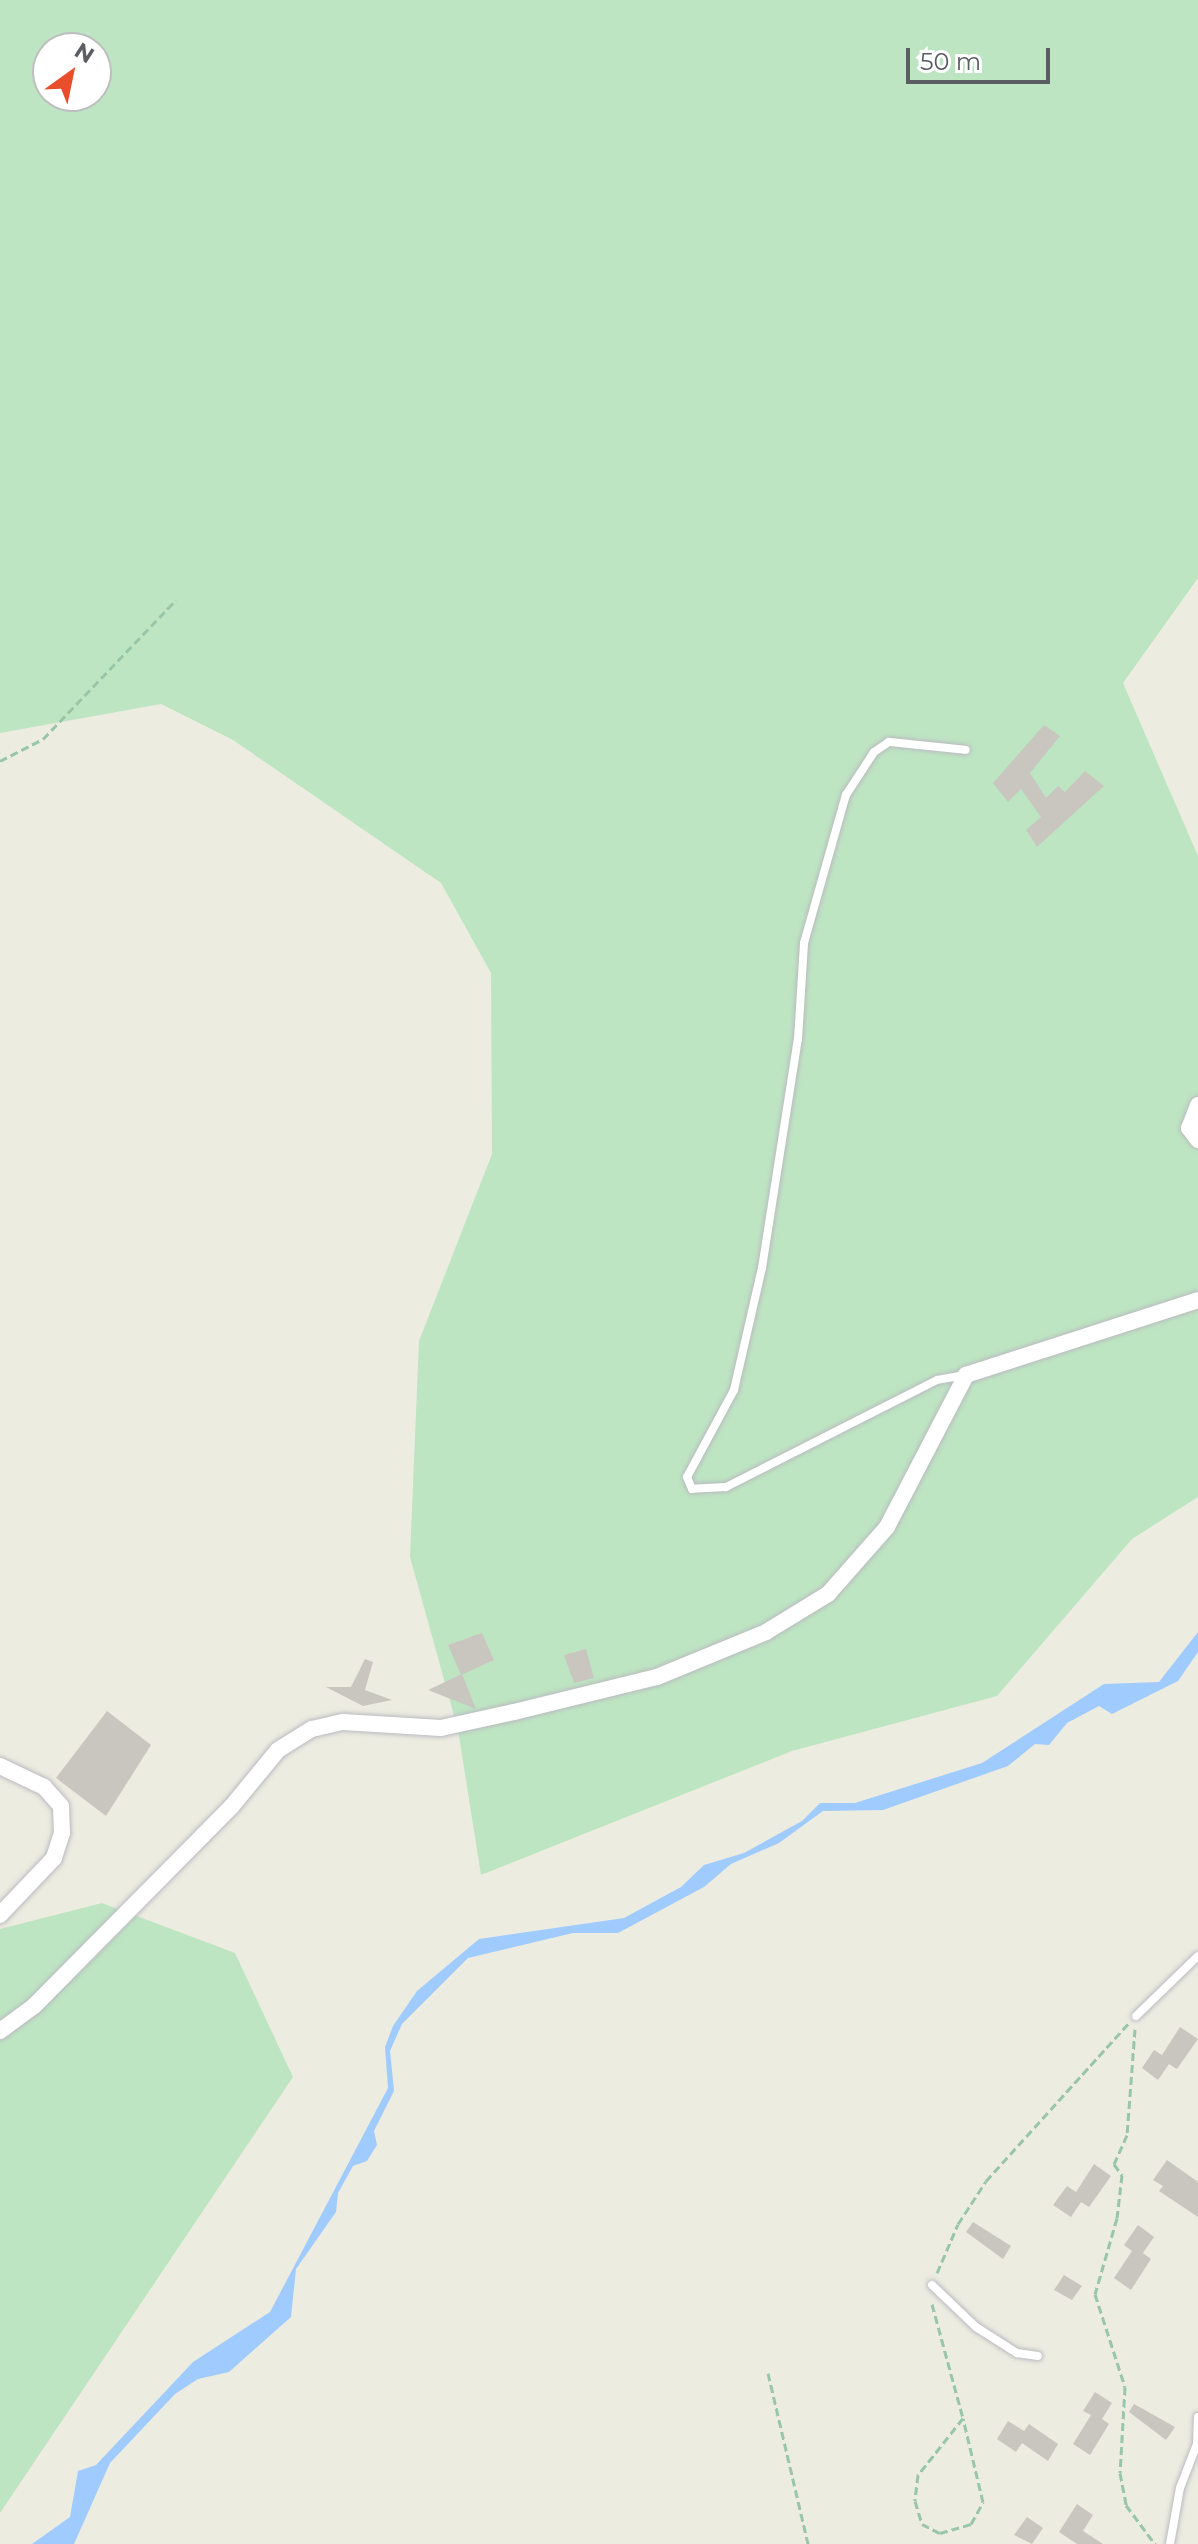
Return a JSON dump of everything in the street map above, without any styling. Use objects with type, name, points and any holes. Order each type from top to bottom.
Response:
[{"type":"street","points":[[1198,1105],[1189,1128],[1198,1140]]},
{"type":"street","points":[[0,2031],[34,2006],[232,1806],[278,1750],[312,1729],[343,1722],[441,1728],[657,1677],[766,1632],[828,1594],[887,1527],[966,1375],[1198,1300]]},
{"type":"street","points":[[0,1766],[44,1787],[61,1806],[62,1833],[54,1858],[0,1915]]},
{"type":"lane","points":[[966,750],[889,742],[874,752],[846,795],[804,943],[798,1039],[762,1268],[734,1390],[687,1477],[692,1489],[726,1487],[937,1380],[966,1375]]},
{"type":"lane","points":[[1136,2016],[1198,1956]]},
{"type":"lane","points":[[932,2285],[976,2327],[1017,2353],[1038,2356]]},
{"type":"lane","points":[[1170,2544],[1180,2488],[1197,2444],[1198,2417]]},
{"type":"path","points":[[0,761],[43,739],[176,600]]},
{"type":"path","points":[[963,2418],[918,2475],[915,2501],[922,2524],[940,2533],[971,2524],[983,2502],[963,2418],[932,2321],[932,2285],[958,2224],[986,2181],[1136,2016]]},
{"type":"path","points":[[1136,2016],[1127,2135],[1114,2164],[1122,2175],[1117,2218],[1095,2294],[1125,2387],[1120,2473],[1126,2505],[1155,2544]]},
{"type":"path","points":[[768,2373],[808,2544]]},
{"type":"green space","points":[[0,0],[1198,0],[1198,578],[1123,683],[1198,856],[1198,1497],[1132,1539],[997,1696],[792,1751],[481,1875],[458,1730],[410,1557],[419,1341],[492,1154],[491,973],[441,883],[233,740],[161,704],[0,733]]},
{"type":"green space","points":[[102,1903],[235,1953],[293,2077],[0,2513],[0,1929]]},
{"type":"water","points":[[1198,1632],[1198,1652],[1178,1681],[1112,1714],[1099,1706],[1067,1723],[1049,1745],[1035,1744],[1008,1766],[883,1810],[823,1811],[779,1843],[731,1864],[704,1887],[618,1933],[573,1933],[468,1958],[402,2024],[390,2051],[394,2091],[374,2131],[377,2145],[367,2161],[353,2166],[338,2193],[336,2212],[296,2269],[291,2317],[229,2372],[198,2379],[175,2394],[110,2463],[74,2544],[32,2544],[70,2517],[78,2471],[96,2465],[193,2362],[270,2312],[388,2088],[385,2047],[393,2026],[417,1991],[479,1939],[624,1918],[681,1887],[704,1865],[744,1853],[802,1821],[820,1803],[855,1803],[982,1763],[1104,1684],[1159,1682]]},
{"type":"building","points":[[1044,725],[1060,736],[1030,773],[1046,798],[1058,786],[1065,792],[1085,771],[1104,786],[1037,847],[1026,830],[1041,817],[1021,789],[1008,802],[993,783]]},
{"type":"building","points":[[482,1633],[494,1660],[461,1675],[448,1645]]},
{"type":"building","points":[[586,1649],[594,1678],[574,1683],[564,1655]]},
{"type":"building","points":[[365,1659],[373,1662],[365,1690],[392,1700],[363,1706],[326,1687],[351,1687]]},
{"type":"building","points":[[462,1674],[476,1709],[428,1690]]},
{"type":"building","points":[[107,1711],[151,1745],[106,1816],[56,1778]]},
{"type":"building","points":[[1180,2027],[1198,2039],[1177,2069],[1169,2064],[1158,2080],[1142,2068],[1154,2050],[1162,2055]]},
{"type":"building","points":[[1167,2160],[1198,2182],[1198,2217],[1159,2191],[1163,2186],[1153,2180]]},
{"type":"building","points":[[1094,2164],[1111,2176],[1089,2207],[1081,2202],[1071,2217],[1053,2205],[1067,2186],[1076,2192]]},
{"type":"building","points":[[973,2222],[1011,2246],[1003,2259],[966,2232]]},
{"type":"building","points":[[1138,2225],[1154,2237],[1143,2253],[1151,2259],[1131,2290],[1114,2278],[1132,2251],[1124,2245]]},
{"type":"building","points":[[1064,2275],[1082,2286],[1072,2300],[1054,2290]]},
{"type":"building","points":[[1095,2392],[1112,2403],[1102,2419],[1109,2424],[1090,2455],[1073,2444],[1091,2415],[1083,2411]]},
{"type":"building","points":[[1134,2404],[1175,2427],[1166,2440],[1129,2412]]},
{"type":"building","points":[[1008,2421],[1024,2431],[1029,2424],[1058,2444],[1048,2461],[1022,2443],[1016,2452],[997,2439]]},
{"type":"building","points":[[1077,2504],[1093,2515],[1083,2531],[1103,2544],[1077,2544],[1059,2532]]},
{"type":"building","points":[[1027,2517],[1043,2528],[1032,2544],[1014,2535]]}]
